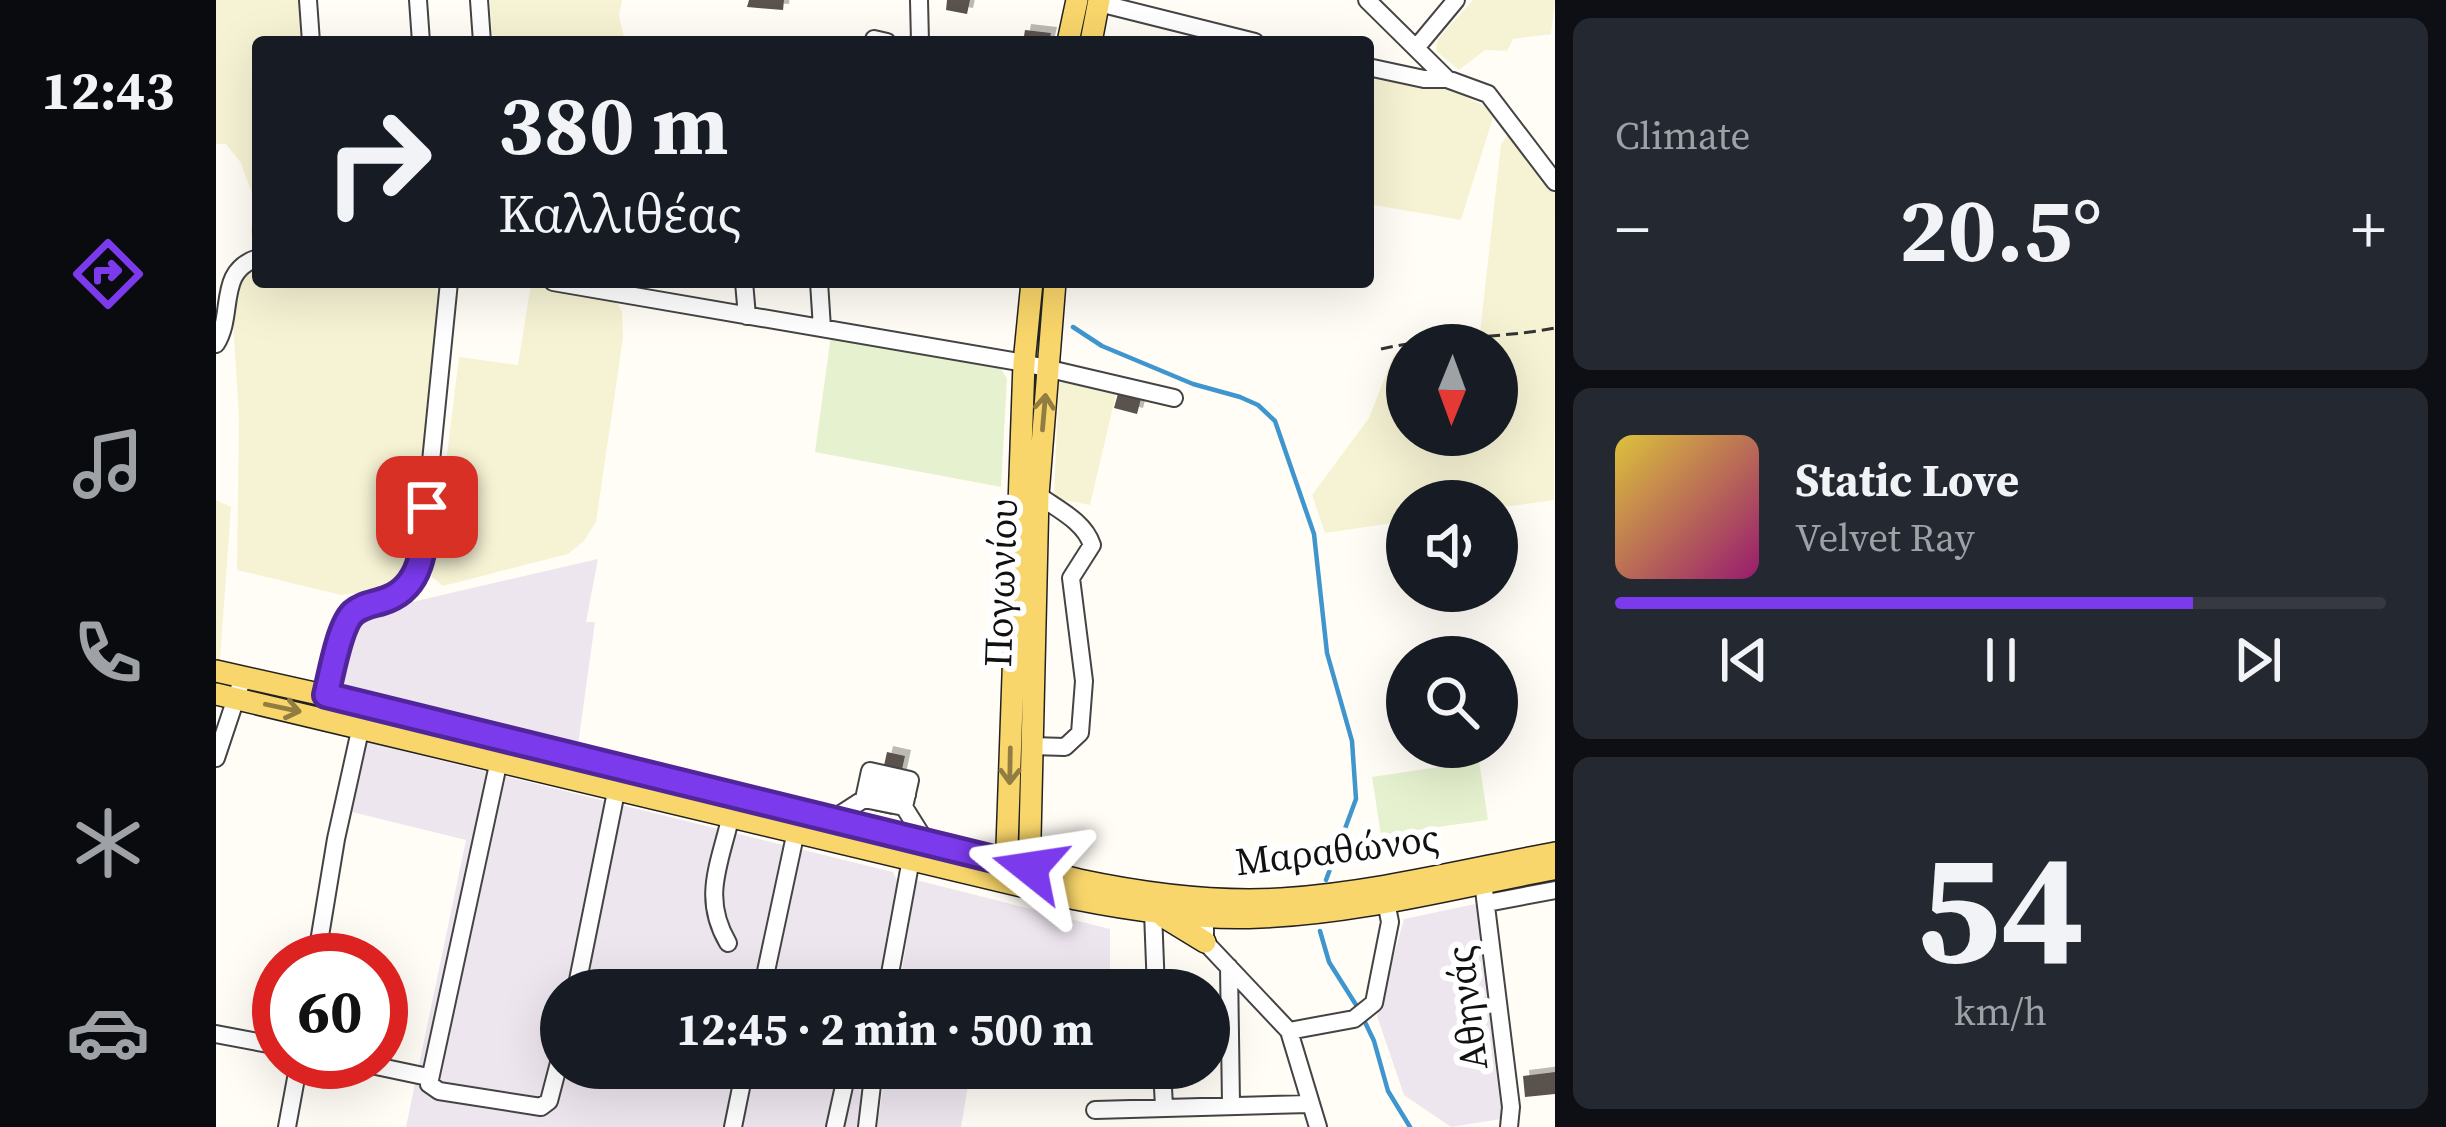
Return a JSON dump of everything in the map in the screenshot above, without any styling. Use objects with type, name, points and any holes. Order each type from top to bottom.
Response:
[{"type":"main road","points":[[1072,36],[1092,1]]},
{"type":"main road","points":[[1091,36],[1092,1]]},
{"type":"main road","name":"Πογωνίου","points":[[1018,875],[1010,815],[1024,363],[1031,288]]},
{"type":"main road","name":"Πογωνίου","points":[[1018,875],[1032,826],[1037,495],[1055,288]]},
{"type":"main road","name":"Μαραθώνος","points":[[216,671],[232,690],[361,726],[910,859],[1078,880],[1213,908],[1310,914],[1485,892],[1555,868]]},
{"type":"main road","name":"Μαραθώνος","points":[[232,690],[326,695],[969,853],[1018,875],[1153,912],[1336,893],[1555,854]]},
{"type":"main road","points":[[969,853],[997,842],[1010,815]]},
{"type":"main road","points":[[1032,826],[1048,860],[1078,880]]},
{"type":"main road","points":[[1153,912],[1219,956]]},
{"type":"street","points":[[308,0],[311,36]]},
{"type":"street","points":[[418,0],[421,36]]},
{"type":"street","points":[[479,0],[482,36]]},
{"type":"street","points":[[920,0],[920,36]]},
{"type":"street","points":[[1367,0],[1447,79]]},
{"type":"street","points":[[1416,48],[1456,0]]},
{"type":"street","points":[[1092,1],[1169,8],[1222,36]]},
{"type":"street","points":[[1374,68],[1447,79],[1488,94],[1553,176]]},
{"type":"street","points":[[216,344],[222,334],[219,302],[227,276],[252,260]]},
{"type":"street","points":[[326,695],[349,617],[403,590],[421,561],[448,288]]},
{"type":"street","points":[[588,288],[1024,363],[1174,398]]},
{"type":"street","points":[[669,288],[670,302]]},
{"type":"street","points":[[745,288],[747,316]]},
{"type":"street","points":[[819,288],[822,328]]},
{"type":"street","points":[[1032,746],[1065,747],[1080,733],[1084,681],[1071,578],[1091,545],[1088,533],[1077,522],[1037,495]]},
{"type":"street","points":[[216,758],[232,690]]},
{"type":"street","points":[[321,933],[361,726]]},
{"type":"street","points":[[499,760],[429,1084],[440,1091],[541,1107],[549,1101],[552,1089]]},
{"type":"street","points":[[833,819],[866,793],[870,771],[910,780],[905,801],[926,842]]},
{"type":"street","points":[[580,969],[617,787]]},
{"type":"street","points":[[866,793],[905,801]]},
{"type":"street","points":[[728,943],[711,901],[731,815]]},
{"type":"street","points":[[766,969],[796,831]]},
{"type":"street","points":[[891,969],[910,859]]},
{"type":"street","points":[[1485,892],[1555,890]]},
{"type":"street","name":"Αθηνάς","points":[[1485,892],[1511,1107],[1509,1127]]},
{"type":"street","points":[[1289,1031],[1361,1015],[1379,988],[1390,922],[1386,902]]},
{"type":"street","points":[[1213,908],[1231,1104]]},
{"type":"street","points":[[1153,912],[1155,969]]},
{"type":"street","points":[[1219,956],[1289,1031],[1318,1127]]},
{"type":"street","points":[[216,1034],[252,1041]]},
{"type":"street","points":[[408,1073],[428,1077]]},
{"type":"street","points":[[287,1127],[294,1089]]},
{"type":"street","points":[[733,1127],[741,1089]]},
{"type":"street","points":[[835,1127],[843,1089]]},
{"type":"street","points":[[866,1127],[871,1089]]},
{"type":"street","points":[[1163,1089],[1164,1108]]},
{"type":"street","points":[[1095,1110],[1309,1104]]},
{"type":"path","points":[[1381,349],[1555,328]]},
{"type":"shaded area","points":[[216,0],[304,0],[307,36],[252,36],[252,194],[241,163],[226,144],[216,144]]},
{"type":"shaded area","points":[[490,0],[622,0],[619,15],[624,36],[492,35]]},
{"type":"shaded area","points":[[1473,0],[1555,0],[1551,34],[1513,39],[1507,51],[1485,50],[1459,70],[1436,47]]},
{"type":"shaded area","points":[[1374,73],[1451,90],[1495,111],[1461,220],[1374,205]]},
{"type":"shaded area","points":[[1511,131],[1555,190],[1554,500],[1518,505],[1518,480],[1386,480],[1386,524],[1325,533],[1312,495],[1369,418],[1386,374],[1386,456],[1518,456],[1518,324],[1481,324],[1501,144]]},
{"type":"shaded area","points":[[249,269],[252,288],[442,288],[413,574],[369,602],[353,593],[341,595],[237,570],[239,419],[232,304],[238,280]]},
{"type":"shaded area","points":[[530,288],[615,299],[622,312],[623,338],[596,522],[568,554],[443,586],[432,577],[459,357],[518,365]]},
{"type":"shaded area","points":[[1059,377],[1117,390],[1090,505],[1054,498]]},
{"type":"shaded area","points":[[216,500],[231,507],[220,661],[216,660]]},
{"type":"shaded area","points":[[598,559],[586,622],[595,622],[578,745],[342,686],[359,620],[369,612]]},
{"type":"shaded area","points":[[366,742],[893,872],[902,890],[889,969],[540,969],[540,1089],[868,1089],[862,1127],[406,1127],[466,840],[352,812]]},
{"type":"shaded area","points":[[916,880],[1110,929],[1110,969],[902,969]]},
{"type":"shaded area","points":[[1480,903],[1507,1118],[1451,1127],[1404,1095],[1377,1016],[1404,919]]},
{"type":"shaded area","points":[[883,1089],[967,1089],[961,1127],[877,1127]]},
{"type":"green space","points":[[831,335],[999,365],[1007,379],[1001,487],[815,452]]},
{"type":"green space","points":[[1432,768],[1480,768],[1488,820],[1381,835],[1372,777]]},
{"type":"building","points":[[749,0],[784,0],[783,10],[747,7]]},
{"type":"building","points":[[947,0],[970,0],[967,14],[946,10]]},
{"type":"building","points":[[1025,30],[1051,33],[1050,36],[1024,36]]},
{"type":"building","points":[[1119,390],[1142,395],[1137,414],[1114,408]]},
{"type":"building","points":[[887,752],[905,756],[892,815],[874,811]]},
{"type":"building","points":[[1555,1072],[1555,1094],[1525,1097],[1523,1076]]},
{"type":"waterway","points":[[1073,327],[1102,346],[1258,405],[1275,421],[1314,534],[1327,653],[1352,741],[1356,799],[1326,880]]},
{"type":"waterway","points":[[1320,931],[1329,962],[1358,1008]]},
{"type":"waterway","points":[[1363,1018],[1388,1091],[1410,1127]]},
{"type":"route","points":[[427,507],[419,566],[403,590],[349,617],[326,695],[1030,868]]}]
